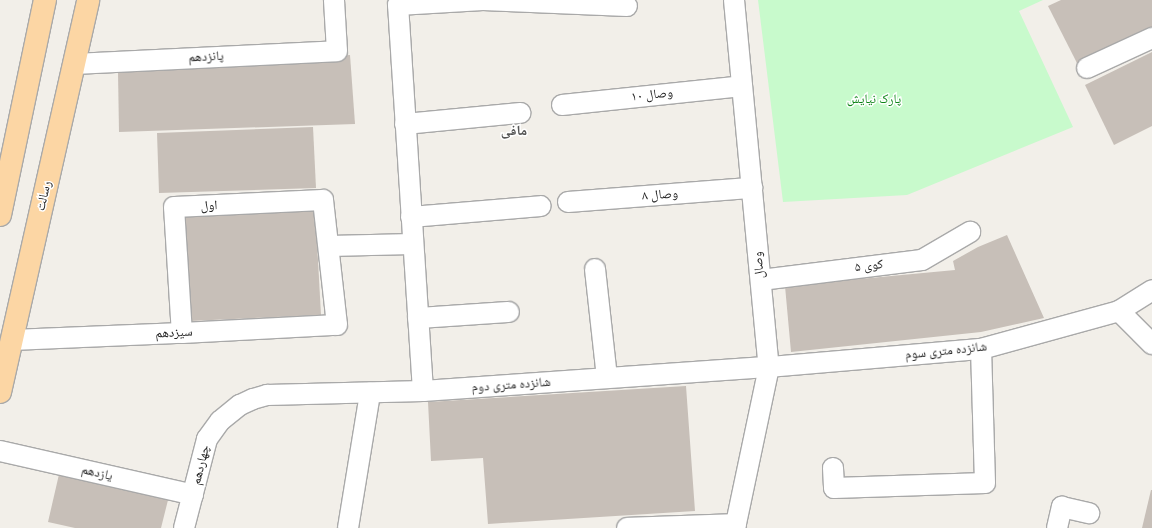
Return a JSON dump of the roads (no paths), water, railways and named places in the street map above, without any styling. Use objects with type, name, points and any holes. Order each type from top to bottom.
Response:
[{"type":"main road","points":[[0,215],[4,179],[46,0]]},
{"type":"main road","name":"رسالت","points":[[0,392],[88,0]]},
{"type":"street","name":"پانزدهم","points":[[74,64],[337,51],[334,0]]},
{"type":"street","points":[[423,391],[398,5],[483,0],[627,6]]},
{"type":"street","name":"وصال","points":[[734,0],[769,367],[735,526]]},
{"type":"street","points":[[1087,68],[1152,38]]},
{"type":"street","name":"وصال ۱۰","points":[[562,105],[742,86]]},
{"type":"street","points":[[405,124],[520,113]]},
{"type":"street","name":"وصال ۸","points":[[568,202],[752,188]]},
{"type":"street","name":"اول","points":[[182,333],[174,208],[323,200],[328,246]]},
{"type":"street","points":[[412,217],[541,206]]},
{"type":"street","name":"کوی ۵","points":[[761,280],[922,260],[970,232]]},
{"type":"street","points":[[328,246],[413,244]]},
{"type":"street","name":"سیزدهم","points":[[12,340],[337,325],[328,246]]},
{"type":"street","points":[[595,270],[607,377]]},
{"type":"street","name":"شانزده متری سوم","points":[[769,367],[981,349],[1118,311],[1152,290]]},
{"type":"street","points":[[1118,311],[1152,344]]},
{"type":"street","points":[[418,318],[509,312]]},
{"type":"street","points":[[833,468],[834,488],[985,483],[981,349]]},
{"type":"street","name":"شانزده متری دوم","points":[[253,399],[267,395],[423,391],[607,377],[769,367]]},
{"type":"street","points":[[348,528],[370,393]]},
{"type":"street","name":"چهاردهم","points":[[184,528],[207,439],[220,421],[240,405],[253,399]]},
{"type":"street","name":"یازدهم","points":[[0,452],[193,495]]},
{"type":"street","points":[[1056,528],[1062,507],[1089,513]]},
{"type":"street","points":[[627,528],[735,526]]},
{"type":"district","name":"مافی","points":[[514,131]]},
{"type":"park label","name":"پارک نیایش","points":[[874,99]]}]
